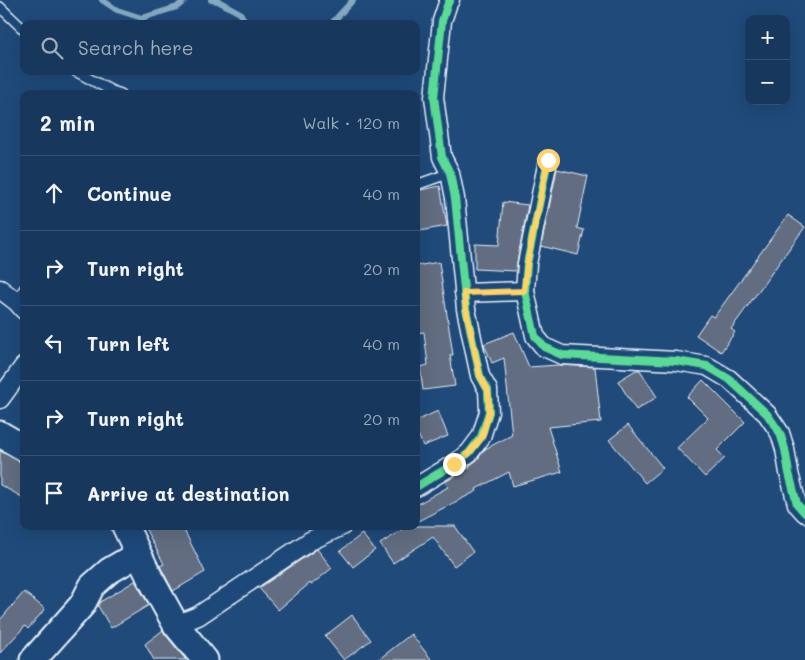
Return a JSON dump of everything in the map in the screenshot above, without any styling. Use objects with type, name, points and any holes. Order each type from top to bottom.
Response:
[{"type":"main road","points":[[0,434],[20,446]]},
{"type":"main road","points":[[127,530],[176,625],[205,660]]},
{"type":"main road","points":[[33,660],[82,605],[92,586],[109,571],[138,554]]},
{"type":"street","points":[[420,485],[469,453],[482,437],[489,412],[488,390],[480,376],[466,309],[455,198],[450,173],[442,157],[434,97],[442,21],[450,0]]},
{"type":"street","points":[[548,160],[527,264],[524,291],[535,336],[544,347],[562,355],[676,361],[707,366],[729,379],[767,414],[780,433],[797,504],[805,513]]},
{"type":"street","points":[[0,289],[20,299]]},
{"type":"street","points":[[464,293],[524,291]]},
{"type":"street","points":[[0,400],[20,372]]},
{"type":"street","points":[[176,625],[198,616],[310,541],[333,530]]},
{"type":"lane","points":[[0,7],[20,26]]},
{"type":"lane","points":[[82,75],[110,90]]},
{"type":"lane","points":[[420,183],[450,173]]},
{"type":"building","points":[[557,169],[588,176],[577,228],[584,230],[578,255],[541,246]]},
{"type":"building","points":[[440,186],[447,226],[420,231],[420,190]]},
{"type":"building","points":[[503,202],[528,205],[516,271],[475,269],[475,244],[499,245]]},
{"type":"building","points":[[788,215],[805,227],[731,329],[735,332],[721,352],[696,335],[710,315],[714,317]]},
{"type":"building","points":[[439,262],[453,355],[450,355],[455,386],[423,390],[420,367],[428,365],[424,332],[420,332],[420,265]]},
{"type":"building","points":[[514,332],[529,367],[558,365],[595,367],[601,422],[548,427],[562,472],[513,486],[509,472],[476,489],[477,491],[420,520],[420,503],[448,487],[445,482],[470,467],[485,449],[512,435],[504,358],[492,363],[484,344]]},
{"type":"building","points":[[636,370],[640,370],[657,397],[636,410],[618,381]]},
{"type":"building","points":[[703,380],[745,422],[717,450],[725,458],[705,477],[677,448],[708,418],[687,397]]},
{"type":"building","points":[[438,411],[448,436],[423,446],[420,439],[420,419]]},
{"type":"building","points":[[628,425],[663,468],[645,483],[609,440]]},
{"type":"building","points":[[0,451],[20,462],[20,496],[0,485]]},
{"type":"building","points":[[420,526],[455,526],[473,552],[454,566],[433,537],[393,563],[380,544],[402,530],[420,530]]},
{"type":"building","points":[[146,530],[184,530],[205,572],[173,591],[160,566],[164,564]]},
{"type":"building","points":[[362,534],[375,550],[353,567],[340,551]]},
{"type":"building","points":[[317,549],[332,568],[311,585],[310,583],[278,610],[259,588]]},
{"type":"building","points":[[135,581],[149,605],[111,628],[98,606],[100,602]]},
{"type":"building","points":[[24,592],[45,609],[28,629],[25,626],[0,653],[0,620]]},
{"type":"building","points":[[352,615],[371,640],[344,660],[325,636]]},
{"type":"building","points":[[163,630],[186,660],[154,660],[145,644]]},
{"type":"building","points":[[411,634],[432,660],[378,660]]},
{"type":"waterway","points":[[102,0],[117,10],[142,18],[177,7],[185,0]]},
{"type":"waterway","points":[[211,0],[218,1],[240,13],[244,20]]},
{"type":"waterway","points":[[335,20],[353,0]]},
{"type":"cycle path","points":[[420,485],[469,453],[481,437],[489,412],[488,390],[480,376],[466,309],[455,198],[450,173],[442,157],[434,97],[442,21],[450,0]]},
{"type":"cycle path","points":[[548,160],[527,264],[525,291],[535,336],[544,347],[562,355],[676,361],[707,366],[729,379],[767,414],[780,433],[797,504],[805,513]]},
{"type":"route","points":[[454,464],[469,453],[482,437],[489,412],[488,390],[480,376],[464,293],[524,291],[527,264],[548,160]]}]
